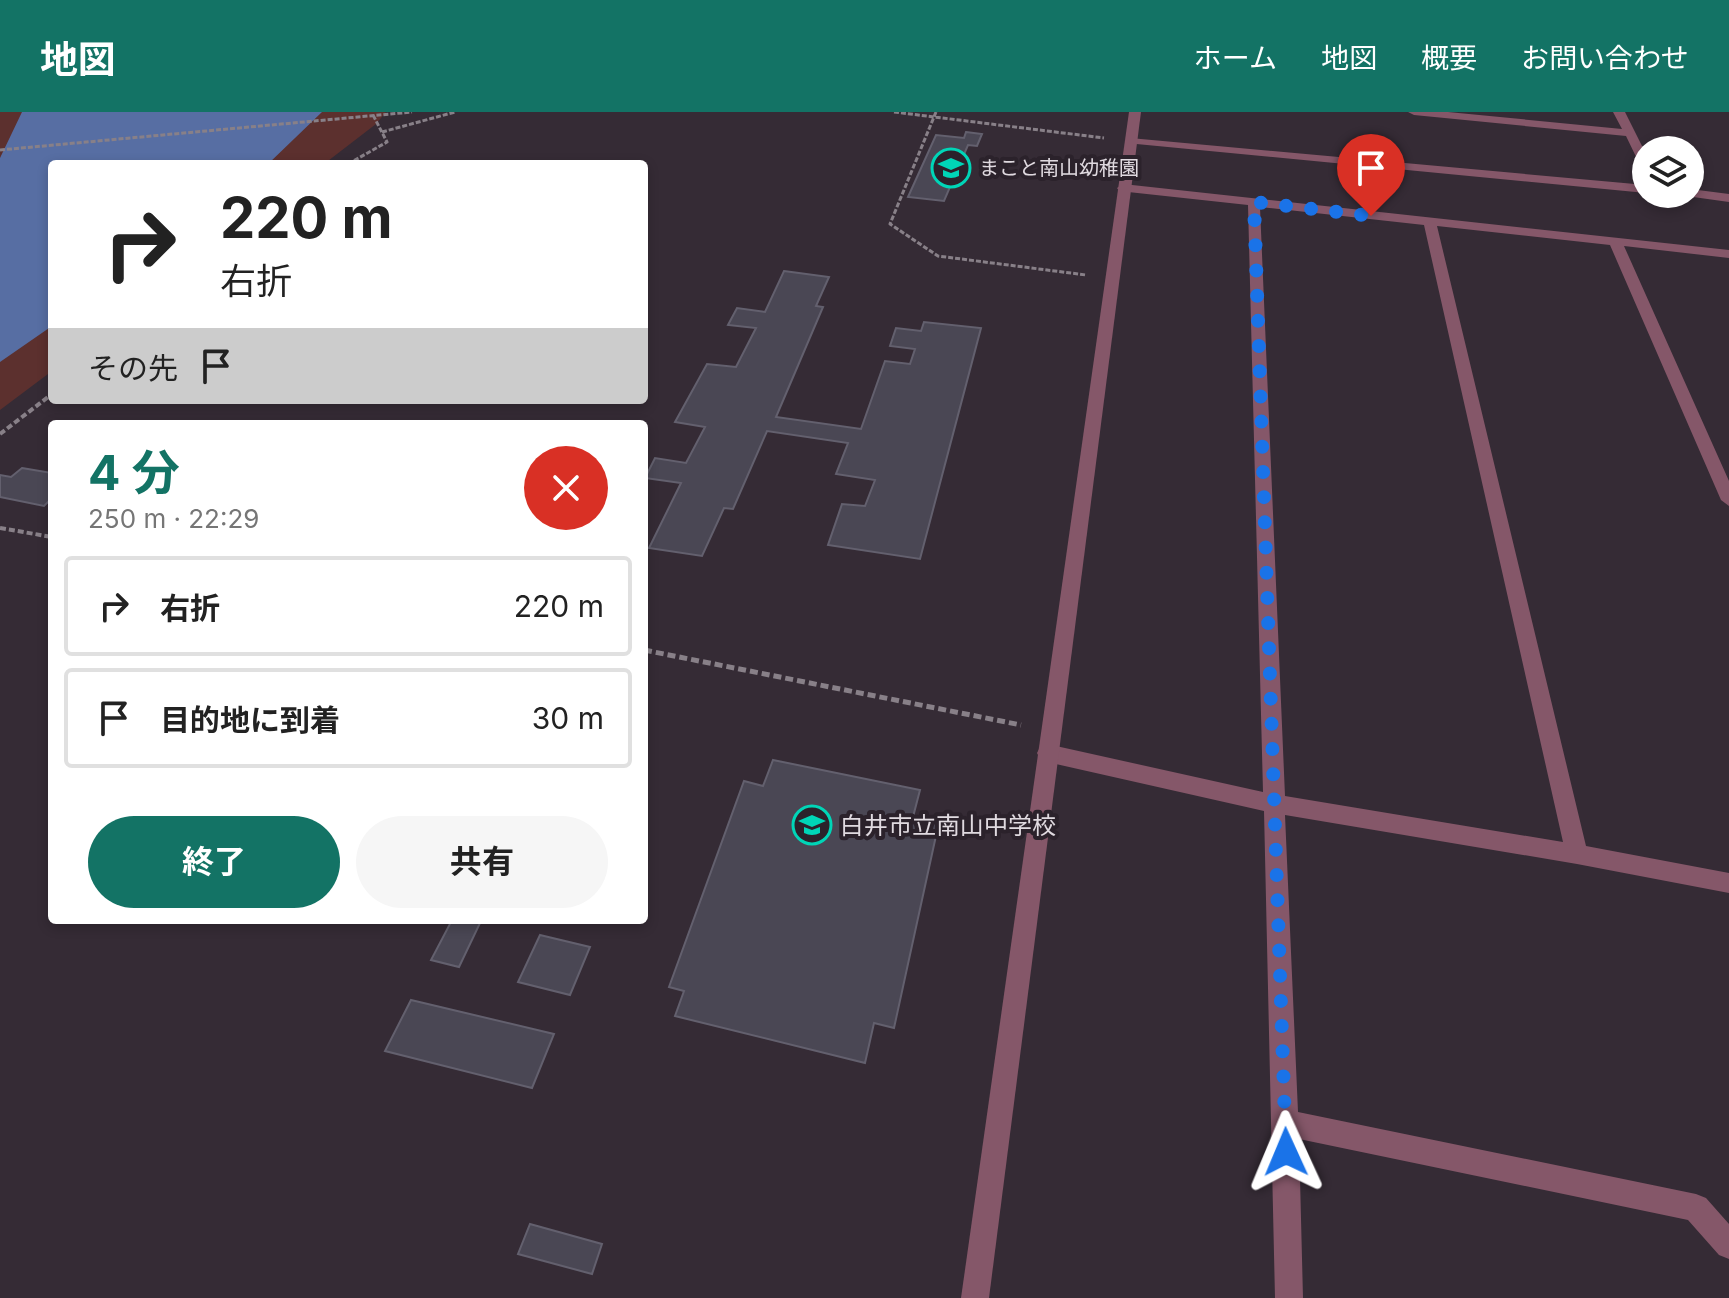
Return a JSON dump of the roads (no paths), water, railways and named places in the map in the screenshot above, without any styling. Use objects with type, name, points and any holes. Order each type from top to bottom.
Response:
[{"type":"street","points":[[975,1298],[1110,278],[1135,112]]},
{"type":"street","points":[[1414,112],[1627,133]]},
{"type":"street","points":[[1619,112],[1632,141]]},
{"type":"street","points":[[1130,141],[1632,188]]},
{"type":"street","points":[[1123,188],[1729,254]]},
{"type":"street","points":[[1704,195],[1729,198]]},
{"type":"street","points":[[1254,202],[1276,804],[1289,1298]]},
{"type":"street","points":[[1430,222],[1577,854]]},
{"type":"street","points":[[1615,241],[1729,500]]},
{"type":"street","points":[[1047,753],[1276,804],[1577,854],[1729,883]]},
{"type":"street","points":[[1285,1123],[1696,1208],[1729,1245]]},
{"type":"water","points":[[22,112],[322,112],[272,160],[48,160],[48,329],[0,362],[0,158]]},
{"type":"place","name":"まこと南山幼稚園","points":[[951,168]]},
{"type":"place","name":"白井市立南山中学校","points":[[812,825]]}]
